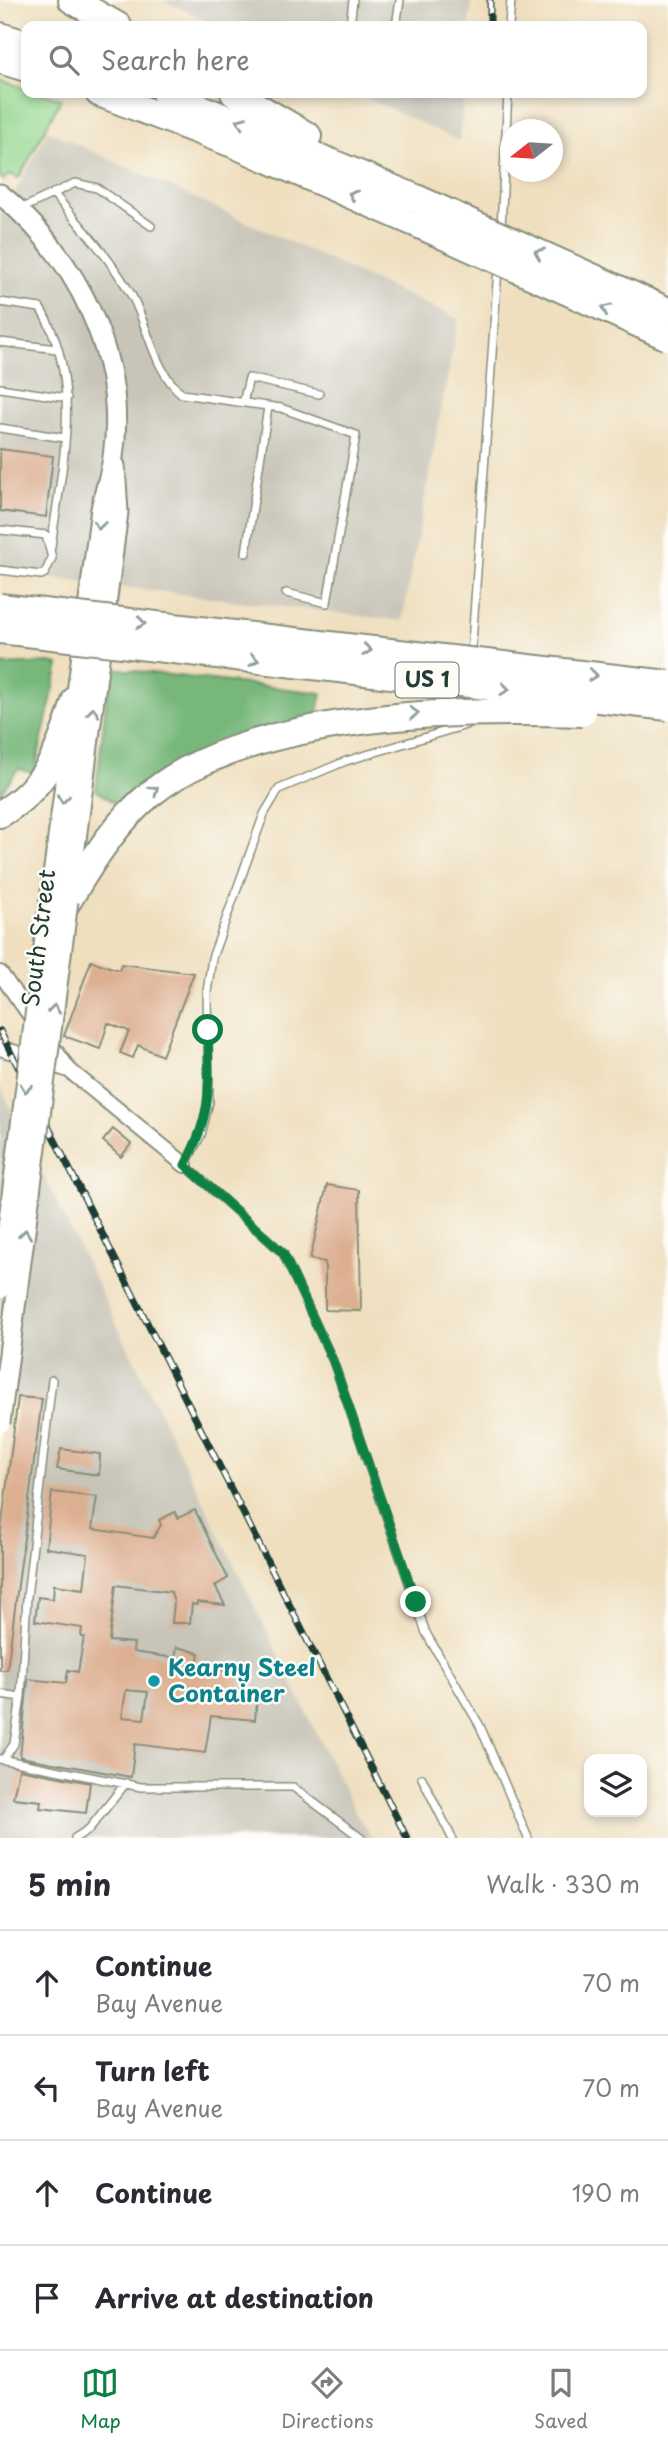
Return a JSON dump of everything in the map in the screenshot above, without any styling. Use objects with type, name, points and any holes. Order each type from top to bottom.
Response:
[{"type":"highway","points":[[72,0],[109,21]]},
{"type":"highway","points":[[0,36],[21,42]]},
{"type":"highway","points":[[0,60],[21,66]]},
{"type":"highway","points":[[112,98],[415,211],[668,311]]},
{"type":"highway","points":[[176,98],[415,211],[668,337]]},
{"type":"highway","points":[[242,98],[415,211]]},
{"type":"highway","points":[[0,607],[668,684]]},
{"type":"highway","name":"US 1","points":[[0,630],[668,707]]},
{"type":"highway","points":[[0,648],[187,652]]},
{"type":"highway","points":[[0,814],[30,794],[48,772],[60,749],[76,699]]},
{"type":"highway","points":[[59,900],[108,837],[142,799],[188,768],[275,737],[360,719],[434,712],[668,716]]},
{"type":"main road","name":"South Street","points":[[0,194],[19,210],[61,259],[86,300],[103,344],[112,395],[113,458],[118,512],[0,1289]]},
{"type":"main road","name":"South Street","points":[[0,1423],[59,900],[76,699],[101,509],[113,458]]},
{"type":"street","points":[[0,973],[69,1069],[185,1165]]},
{"type":"street","points":[[0,1048],[69,1069]]},
{"type":"lane","points":[[351,21],[353,0]]},
{"type":"lane","points":[[397,21],[400,0]]},
{"type":"lane","points":[[509,21],[511,0]]},
{"type":"lane","points":[[500,244],[508,98]]},
{"type":"lane","points":[[19,210],[75,183],[97,188],[151,226]]},
{"type":"lane","points":[[53,193],[91,237],[132,297],[172,386],[182,394],[281,408],[356,435],[327,603],[286,593]]},
{"type":"lane","points":[[499,257],[466,725],[346,761],[279,789],[264,814],[212,958],[207,992],[209,1102],[201,1135],[185,1165],[283,1253],[333,1361],[426,1633],[480,1726],[528,1838]]},
{"type":"lane","points":[[0,302],[40,308],[58,349],[67,383],[65,438],[51,547],[52,558],[45,573],[0,570]]},
{"type":"lane","points":[[0,342],[58,349]]},
{"type":"lane","points":[[243,403],[248,378],[319,394]]},
{"type":"lane","points":[[0,388],[67,398]]},
{"type":"lane","points":[[246,553],[268,407]]},
{"type":"lane","points":[[0,428],[65,438]]},
{"type":"lane","points":[[0,530],[38,532],[46,535],[51,547]]},
{"type":"lane","points":[[52,1380],[27,1597],[21,1697],[15,1744],[2,1760],[141,1787],[293,1787],[361,1838]]},
{"type":"lane","points":[[0,1694],[21,1697]]},
{"type":"lane","points":[[422,1777],[452,1838]]},
{"type":"lane","points":[[75,1838],[89,1829],[126,1783]]},
{"type":"shaded area","points":[[163,0],[472,0],[470,21],[207,21]]},
{"type":"shaded area","points":[[368,98],[463,98],[459,141]]},
{"type":"shaded area","points":[[48,131],[458,319],[402,621],[0,572],[0,192],[12,198]]},
{"type":"shaded area","points":[[0,1086],[357,1816],[372,1838],[0,1838],[0,1539],[18,1397],[0,1394]]},
{"type":"green space","points":[[0,80],[21,86],[21,98],[61,99],[19,178],[10,174],[3,180],[0,177]]},
{"type":"green space","points":[[0,665],[59,665],[34,773],[18,769],[0,794]]},
{"type":"green space","points":[[110,668],[322,693],[317,716],[149,781],[119,806],[96,790]]},
{"type":"building","points":[[0,449],[53,456],[46,517],[0,511]]},
{"type":"building","points":[[91,961],[119,970],[121,964],[194,973],[162,1056],[138,1045],[133,1058],[120,1053],[129,1031],[108,1023],[100,1049],[64,1036]]},
{"type":"building","points":[[113,1129],[131,1144],[121,1157],[103,1141]]},
{"type":"building","points":[[327,1185],[359,1190],[361,1311],[325,1310],[325,1262],[310,1259]]},
{"type":"building","points":[[18,1397],[42,1399],[7,1670],[0,1670],[0,1538]]},
{"type":"building","points":[[61,1449],[100,1454],[99,1475],[57,1469]]},
{"type":"building","name":"Kearny Steel Container","points":[[52,1492],[97,1497],[92,1529],[153,1538],[161,1525],[159,1520],[175,1512],[178,1518],[195,1510],[228,1578],[215,1586],[225,1605],[197,1602],[197,1605],[192,1604],[190,1623],[172,1623],[174,1602],[171,1592],[116,1585],[109,1641],[134,1643],[133,1652],[175,1658],[177,1647],[199,1653],[197,1665],[241,1674],[240,1693],[257,1695],[255,1720],[211,1716],[205,1753],[135,1744],[131,1777],[20,1757],[28,1679],[66,1683],[68,1670],[78,1672],[84,1637],[81,1637],[82,1628],[35,1621],[38,1597],[53,1599],[54,1585],[84,1589],[88,1554],[46,1548]],"holes":[[[126,1690],[148,1692],[144,1719],[122,1717]]]},
{"type":"building","points":[[19,1769],[90,1783],[86,1813],[40,1808],[41,1801],[13,1798]]},
{"type":"railway","points":[[490,0],[490,21]]},
{"type":"railway","points":[[0,1031],[407,1838]]},
{"type":"place","name":"Kearny Steel Container","points":[[154,1681]]},
{"type":"route","points":[[208,1030],[209,1102],[201,1135],[185,1165],[283,1253],[333,1361],[416,1602]]}]
